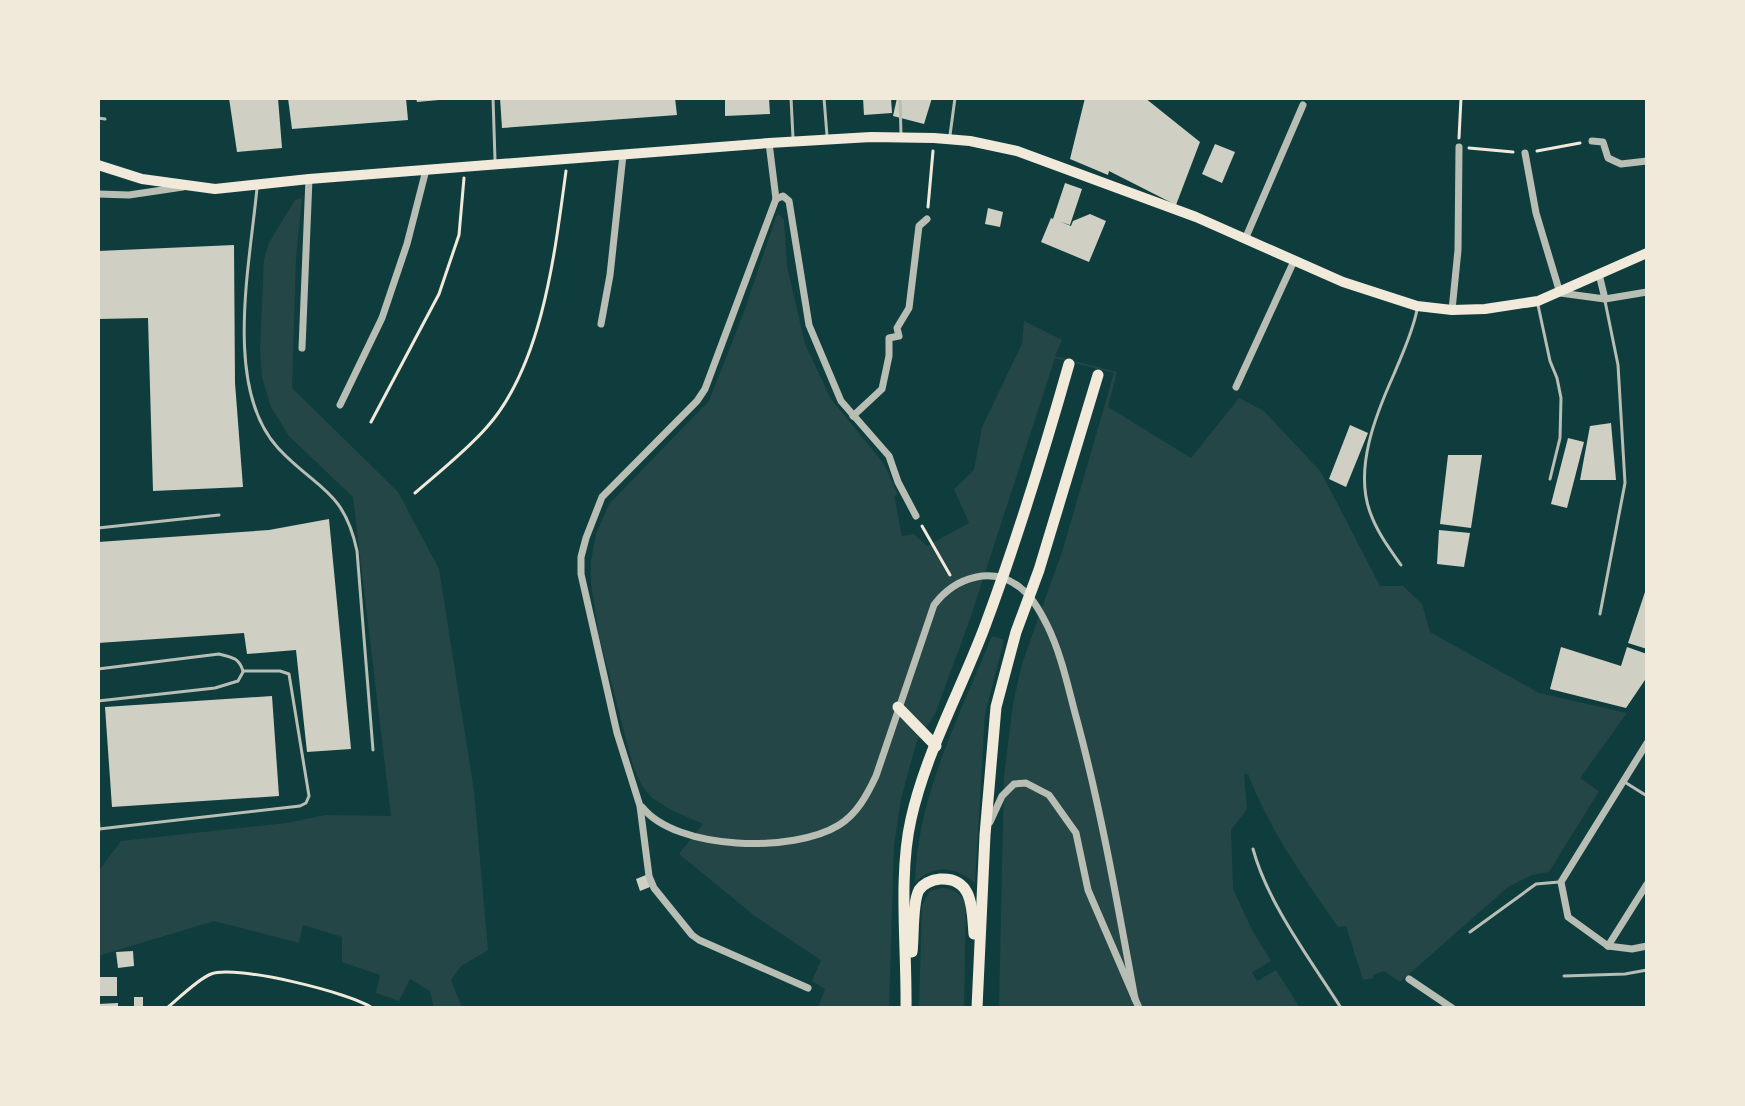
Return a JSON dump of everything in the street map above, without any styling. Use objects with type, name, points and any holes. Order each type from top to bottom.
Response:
[{"type":"main road","points":[[98,165],[142,179],[215,189],[793,141],[901,137],[949,139],[1017,151],[1246,237],[1294,261],[1384,297],[1417,306],[1452,310],[1485,309],[1538,301],[1647,253]]},
{"type":"main road","points":[[906,1005],[906,866],[910,830],[936,746],[985,626],[1043,457],[1069,364]]},
{"type":"main road","points":[[977,1008],[985,835],[996,707],[1016,632],[1073,462],[1098,375]]},
{"type":"main road","points":[[898,707],[936,746]]},
{"type":"main road","points":[[906,1005],[917,896],[923,885],[931,881],[956,881],[968,893],[972,903],[978,971]]},
{"type":"street","points":[[1246,237],[1303,105]]},
{"type":"street","points":[[1592,141],[1603,142],[1608,158],[1618,163],[1647,161]]},
{"type":"street","points":[[769,143],[776,199],[705,389],[697,401],[602,497],[581,557],[581,574],[617,733],[640,806],[649,876],[654,888],[692,935],[808,988]]},
{"type":"street","points":[[1452,310],[1458,250],[1459,147]]},
{"type":"street","points":[[1525,153],[1536,213],[1560,293],[1605,299],[1647,292]]},
{"type":"street","points":[[601,324],[610,275],[623,155]]},
{"type":"street","points":[[340,405],[382,318],[407,244],[426,170]]},
{"type":"street","points":[[302,348],[309,179]]},
{"type":"street","points":[[98,194],[129,195],[190,186]]},
{"type":"street","points":[[776,199],[783,196],[789,201],[809,325],[841,401],[889,456],[898,482],[916,516]]},
{"type":"street","points":[[853,416],[882,389],[888,368],[889,338],[899,336],[897,328],[909,308],[919,226],[927,219]]},
{"type":"street","points":[[1236,387],[1294,261]]},
{"type":"street","points":[[1599,274],[1605,299]]},
{"type":"street","points":[[640,806],[649,817],[674,832],[712,842],[780,841],[822,833],[841,824],[867,796],[928,616],[942,595],[969,577],[982,575],[1011,581],[1025,591],[1048,628],[1071,698],[1090,774],[1135,999]]},
{"type":"street","points":[[1647,743],[1561,882],[1568,917],[1608,946],[1632,949],[1647,946]]},
{"type":"street","points":[[985,835],[997,803],[1014,784],[1033,785],[1049,795],[1076,833],[1088,890],[1139,1008]]},
{"type":"street","points":[[1608,946],[1647,884]]},
{"type":"street","points":[[1409,979],[1452,1008]]},
{"type":"lane","points":[[493,98],[496,164]]},
{"type":"lane","points":[[791,98],[793,141]]},
{"type":"lane","points":[[824,98],[828,139]]},
{"type":"lane","points":[[900,98],[901,137]]},
{"type":"lane","points":[[949,139],[955,98]]},
{"type":"lane","points":[[98,118],[105,119]]},
{"type":"lane","points":[[257,185],[245,322],[246,377],[261,424],[277,447],[338,501],[349,522],[357,551],[373,750]]},
{"type":"lane","points":[[1600,614],[1625,483],[1618,365],[1605,299]]},
{"type":"lane","points":[[1538,301],[1561,398],[1560,438],[1550,479]]},
{"type":"lane","points":[[1401,565],[1382,539],[1369,509],[1365,477],[1368,447],[1393,376],[1412,335],[1417,306]]},
{"type":"lane","points":[[98,528],[219,515]]},
{"type":"lane","points":[[98,669],[219,654],[233,657],[243,671],[238,681],[215,688],[98,701]]},
{"type":"lane","points":[[98,810],[99,830],[306,803],[309,796],[292,679],[289,674],[280,671],[243,671]]},
{"type":"lane","points":[[1623,781],[1647,796]]},
{"type":"lane","points":[[1253,849],[1258,869],[1296,938],[1341,1008]]},
{"type":"lane","points":[[1470,932],[1536,884],[1561,882]]},
{"type":"lane","points":[[1564,976],[1625,974],[1647,970]]},
{"type":"path","points":[[1459,147],[1461,98]]},
{"type":"path","points":[[927,219],[932,156]]},
{"type":"path","points":[[415,493],[489,425],[517,380],[537,328],[557,238],[568,159]]},
{"type":"path","points":[[371,422],[439,294],[459,235],[465,166]]},
{"type":"path","points":[[916,516],[956,584]]},
{"type":"path","points":[[167,1008],[211,973],[256,974],[308,985],[372,1008]]},
{"type":"shaded area","points":[[302,198],[296,258],[292,388],[398,492],[439,569],[474,791],[488,950],[461,966],[451,980],[462,1008],[434,1008],[430,991],[410,979],[399,1001],[376,993],[380,975],[342,962],[342,937],[303,925],[299,943],[214,921],[98,956],[98,872],[121,841],[287,823],[325,815],[391,816],[353,497],[289,436],[271,407],[262,377],[260,349],[264,259],[269,243],[295,200]]},
{"type":"shaded area","points":[[779,214],[784,220],[787,266],[805,344],[831,399],[884,464],[898,495],[894,496],[902,536],[914,534],[927,546],[969,523],[954,489],[974,470],[982,427],[1022,344],[1024,321],[1062,340],[1055,356],[1117,372],[1108,407],[1191,458],[1239,398],[1264,411],[1321,472],[1380,586],[1403,586],[1422,604],[1430,632],[1539,693],[1627,713],[1580,778],[1599,791],[1549,872],[1532,875],[1508,887],[1400,982],[1384,971],[1363,980],[1346,926],[1338,927],[1312,890],[1277,834],[1248,774],[1244,774],[1247,809],[1231,830],[1233,889],[1271,961],[1252,972],[1257,981],[1276,970],[1300,1008],[999,1008],[1004,776],[1013,704],[1022,664],[1063,549],[1114,373],[1055,358],[970,619],[935,714],[916,743],[901,799],[894,845],[889,1008],[818,1008],[825,989],[812,981],[821,960],[755,916],[679,854],[703,824],[671,810],[652,798],[642,786],[633,766],[599,635],[591,583],[596,534],[609,504],[709,401]]},
{"type":"shaded area","points":[[992,636],[1004,640],[985,714],[975,883],[960,873],[937,870],[915,883],[923,819],[932,787]]},
{"type":"shaded area","points":[[942,888],[956,892],[966,903],[964,1008],[919,1008],[922,905],[930,891]]},
{"type":"building","points":[[229,98],[278,98],[282,148],[237,152]]},
{"type":"building","points":[[288,98],[406,98],[408,120],[292,129]]},
{"type":"building","points":[[416,98],[439,98],[439,100],[417,102]]},
{"type":"building","points":[[500,98],[675,98],[677,115],[502,128]]},
{"type":"building","points":[[725,98],[769,98],[770,114],[725,116]]},
{"type":"building","points":[[863,98],[891,98],[892,113],[864,115]]},
{"type":"building","points":[[897,98],[932,98],[924,124],[893,116]]},
{"type":"building","points":[[1085,98],[1145,98],[1200,142],[1176,205],[1109,171],[1108,175],[1070,159]]},
{"type":"building","points":[[1215,144],[1235,152],[1222,183],[1202,174]]},
{"type":"building","points":[[1065,183],[1082,189],[1070,225],[1061,222],[1071,226],[1073,221],[1090,214],[1106,221],[1089,262],[1041,242],[1053,219]]},
{"type":"building","points":[[988,208],[1003,212],[1000,227],[985,224]]},
{"type":"building","points":[[234,245],[235,383],[243,487],[153,491],[148,318],[98,319],[98,251]]},
{"type":"building","points":[[1611,423],[1616,480],[1580,480],[1590,426]]},
{"type":"building","points":[[1350,425],[1368,433],[1346,487],[1329,479]]},
{"type":"building","points":[[1568,438],[1584,442],[1567,508],[1551,504]]},
{"type":"building","points":[[1448,455],[1482,455],[1471,528],[1440,524]]},
{"type":"building","points":[[329,519],[351,749],[307,752],[296,650],[247,654],[244,633],[98,643],[98,542],[269,530]]},
{"type":"building","points":[[1439,530],[1470,533],[1464,567],[1437,564]]},
{"type":"building","points":[[1647,589],[1647,649],[1628,643]]},
{"type":"building","points":[[1561,647],[1621,666],[1627,647],[1647,654],[1647,677],[1626,708],[1550,689]]},
{"type":"building","points":[[272,696],[279,796],[112,807],[105,707]]},
{"type":"building","points":[[646,875],[650,887],[640,891],[636,879]]},
{"type":"building","points":[[133,951],[134,966],[118,968],[116,952]]},
{"type":"building","points":[[100,977],[117,977],[117,996],[100,996]]},
{"type":"building","points":[[134,997],[143,997],[143,1008],[134,1008]]},
{"type":"building","points":[[118,1003],[118,1008],[98,1008],[98,1004]]}]
